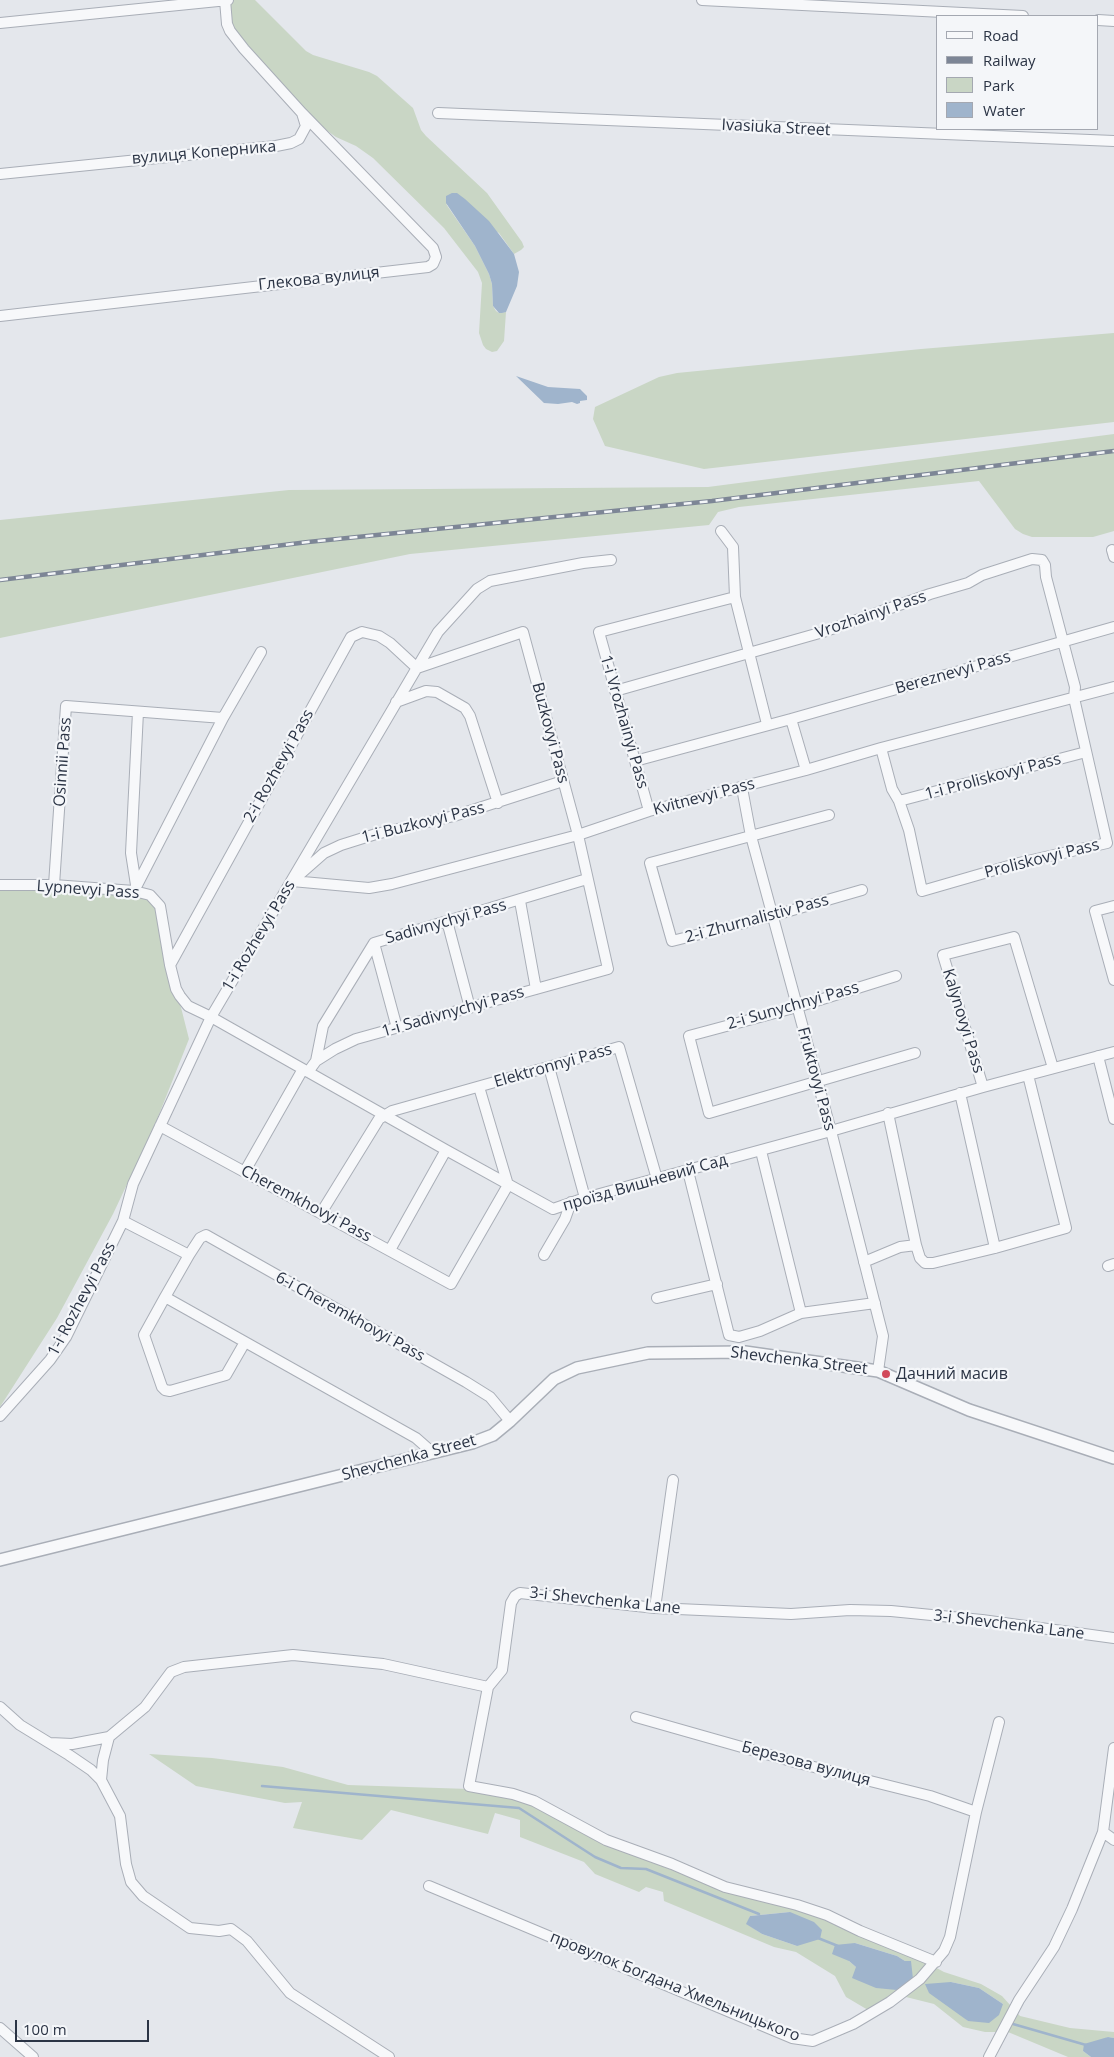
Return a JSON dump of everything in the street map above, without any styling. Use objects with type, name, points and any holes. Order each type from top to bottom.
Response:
[{"type":"street","points":[[0,23],[226,0],[227,24],[230,31],[302,113]]},
{"type":"street","points":[[702,0],[1003,15]]},
{"type":"street","points":[[1099,20],[1114,21]]},
{"type":"street","name":"вулиця Коперника","points":[[0,174],[286,145],[302,136],[306,126],[302,113]]},
{"type":"street","name":"Глекова вулиця","points":[[0,316],[428,267],[433,264],[436,258],[433,248],[302,113]]},
{"type":"street","name":"Ivasiuka Street","points":[[438,113],[1114,141]]},
{"type":"street","points":[[721,531],[732,546],[735,597],[766,724]]},
{"type":"street","name":"Vrozhainyi Pass","points":[[615,691],[823,632],[968,583],[982,575],[1032,559],[1042,560],[1045,565],[1046,577],[1063,642]]},
{"type":"street","name":"1-i Rozhevyi Pass","points":[[0,1416],[60,1348],[123,1221],[133,1184],[211,1017],[441,628],[484,584],[505,577],[611,560]]},
{"type":"street","name":"1-i Vrozhainyi Pass","points":[[649,811],[599,632],[735,597]]},
{"type":"street","name":"Bereznevyi Pass","points":[[634,761],[766,724],[791,719],[1114,627]]},
{"type":"street","name":"2-i Rozhevyi Pass","points":[[170,965],[351,637],[362,632],[379,636],[390,643],[417,668]]},
{"type":"street","name":"Buzkovyi Pass","points":[[417,668],[523,632],[578,835],[608,969]]},
{"type":"street","name":"Proliskovyi Pass","points":[[881,748],[892,789],[899,801],[909,830],[922,890],[1019,863],[1107,843],[1074,698],[1075,687],[1063,642]]},
{"type":"street","points":[[135,888],[223,718],[261,652]]},
{"type":"street","name":"Kvitnevyi Pass","points":[[292,881],[369,888],[392,884],[578,835],[649,811],[742,788],[881,748],[1114,687]]},
{"type":"street","points":[[396,702],[426,690],[437,692],[465,708],[470,716],[498,803]]},
{"type":"street","name":"Osinnii Pass","points":[[54,885],[66,706],[223,718]]},
{"type":"street","points":[[135,888],[131,853],[138,712]]},
{"type":"street","points":[[791,719],[806,770]]},
{"type":"street","name":"1-i Proliskovyi Pass","points":[[899,801],[1086,752]]},
{"type":"street","name":"1-i Buzkovyi Pass","points":[[292,881],[324,853],[341,845],[376,834],[454,816],[564,781]]},
{"type":"street","name":"Fruktovyi Pass","points":[[742,788],[751,836],[816,1082],[831,1131],[883,1336],[878,1371]]},
{"type":"street","points":[[751,836],[829,815]]},
{"type":"street","name":"2-i Zhurnalistiv Pass","points":[[751,836],[650,863],[672,941],[772,916],[862,890]]},
{"type":"street","name":"Sadivnychyi Pass","points":[[316,1061],[324,1026],[374,943],[587,880]]},
{"type":"street","name":"Lypnevyi Pass","points":[[0,884],[135,888],[147,894],[158,902],[176,989],[182,1000],[191,1008],[211,1017]]},
{"type":"street","points":[[520,900],[536,989]]},
{"type":"street","points":[[1114,906],[1095,911],[1114,980]]},
{"type":"street","points":[[448,921],[470,1008]]},
{"type":"street","name":"Kalynovyi Pass","points":[[983,1087],[943,955],[1014,937],[1053,1068]]},
{"type":"street","points":[[374,943],[397,1028]]},
{"type":"street","name":"1-i Sadivnychyi Pass","points":[[245,1171],[305,1071],[316,1061],[335,1049],[356,1039],[608,969]]},
{"type":"street","name":"2-i Sunychnyi Pass","points":[[816,1082],[709,1113],[689,1036],[797,1007],[896,976]]},
{"type":"street","name":"проїзд Вишневий Сад","points":[[211,1017],[384,1116],[553,1209],[570,1202],[761,1151],[888,1113],[1114,1052]]},
{"type":"street","name":"Elektronnyi Pass","points":[[384,1116],[392,1111],[619,1047],[656,1179]]},
{"type":"street","points":[[816,1082],[915,1053]]},
{"type":"street","points":[[1098,1056],[1114,1119]]},
{"type":"street","points":[[549,1067],[585,1198]]},
{"type":"street","points":[[888,1113],[920,1258],[925,1263],[933,1263],[995,1248],[1066,1228],[1028,1075]]},
{"type":"street","points":[[479,1087],[508,1185]]},
{"type":"street","points":[[960,1093],[995,1248]]},
{"type":"street","points":[[321,1213],[379,1119],[384,1116]]},
{"type":"street","name":"Cheremkhovyi Pass","points":[[160,1126],[451,1284],[508,1185]]},
{"type":"street","points":[[390,1250],[446,1150]]},
{"type":"street","points":[[761,1151],[801,1313]]},
{"type":"street","points":[[688,1171],[729,1335],[739,1337],[760,1331],[801,1313],[875,1302]]},
{"type":"street","points":[[544,1256],[565,1219],[570,1202]]},
{"type":"street","points":[[123,1221],[189,1255]]},
{"type":"street","name":"6-i Cheremkhovyi Pass","points":[[246,1342],[226,1375],[170,1391],[162,1387],[144,1335],[189,1255],[200,1238],[206,1235],[466,1382],[490,1397],[510,1421]]},
{"type":"street","points":[[864,1262],[900,1247],[916,1245]]},
{"type":"street","points":[[657,1298],[717,1284]]},
{"type":"street","points":[[165,1297],[416,1438],[433,1453]]},
{"type":"street","name":"Shevchenka Street","points":[[2,1562],[472,1444],[493,1434],[510,1421],[554,1379],[578,1368],[648,1353],[746,1352],[878,1371],[969,1410],[1114,1458]]},
{"type":"street","points":[[655,1608],[672,1480]]},
{"type":"street","name":"3-i Shevchenka Lane","points":[[488,1687],[502,1670],[511,1602],[520,1593],[655,1608],[791,1614],[850,1610],[891,1611],[982,1620],[1114,1638]]},
{"type":"street","points":[[50,1743],[72,1744],[108,1737],[145,1707],[171,1672],[184,1667],[293,1655],[384,1664],[488,1687],[469,1786],[512,1794],[534,1801],[606,1840],[672,1864],[725,1888],[779,1900],[827,1915],[860,1931],[936,1962]]},
{"type":"street","points":[[0,1707],[20,1725],[91,1770],[101,1780],[120,1816],[126,1864],[131,1882],[143,1896],[190,1928],[219,1931],[231,1929],[247,1941],[290,1993],[389,2057]]},
{"type":"street","name":"Березова вулиця","points":[[636,1717],[798,1763],[930,1796],[976,1812]]},
{"type":"street","name":"провулок Богдана Хмельницького","points":[[429,1886],[784,2034],[813,2041],[854,2024],[890,2002],[920,1979],[944,1950],[950,1937],[976,1812],[999,1722]]},
{"type":"street","points":[[101,1780],[108,1737]]},
{"type":"street","points":[[989,2057],[1019,2000],[1054,1947],[1072,1909],[1103,1832],[1114,1748]]},
{"type":"street","points":[[1103,1832],[1114,1840]]},
{"type":"street","points":[[0,2028],[33,2057]]},
{"type":"green space","points":[[228,0],[255,0],[306,51],[377,76],[413,108],[421,130],[426,136],[487,193],[522,242],[524,247],[514,254],[499,233],[446,204],[475,246],[489,274],[492,284],[493,306],[499,313],[506,312],[504,341],[497,351],[492,352],[486,349],[479,333],[482,283],[478,272],[444,228],[373,158],[356,146],[336,137],[302,113],[230,31]]},
{"type":"green space","points":[[1114,333],[1114,422],[704,469],[605,446],[593,419],[595,407],[659,377],[677,373],[921,349]]},
{"type":"green space","points":[[1114,434],[1114,531],[1093,537],[1032,537],[1023,534],[1015,529],[979,481],[739,507],[718,512],[709,525],[410,554],[0,638],[0,520],[289,490],[708,487]]},
{"type":"green space","points":[[0,885],[153,897],[189,1039],[154,1127],[113,1214],[57,1318],[0,1407]]},
{"type":"green space","points":[[149,1754],[212,1758],[283,1767],[348,1785],[469,1789],[533,1802],[604,1842],[669,1869],[725,1890],[796,1907],[907,1952],[944,1972],[981,1984],[1002,1996],[1020,2016],[1070,2028],[1114,2032],[1114,2038],[1108,2037],[1083,2051],[1091,2057],[1068,2057],[1008,2032],[985,2032],[963,2027],[934,2004],[894,1994],[868,2010],[846,1997],[835,1976],[796,1952],[774,1947],[664,1901],[663,1892],[646,1887],[639,1892],[595,1874],[584,1862],[520,1837],[520,1820],[495,1813],[488,1834],[391,1810],[362,1840],[293,1828],[302,1802],[285,1803],[196,1786]],"holes":[[[790,1912],[797,1946],[762,1934],[747,1924],[750,1916]],[[855,1943],[897,1956],[905,1961],[856,1967],[849,1961]],[[951,1982],[979,1988],[1003,2004],[968,2021],[957,2011]]]},
{"type":"water","points":[[457,193],[465,199],[489,221],[514,254],[519,272],[517,286],[506,312],[499,313],[493,306],[492,284],[489,274],[475,246],[446,203],[446,196]]},
{"type":"water","points":[[516,376],[548,387],[580,389],[587,396],[587,400],[580,401],[577,404],[572,402],[544,403]]},
{"type":"water","points":[[790,1912],[814,1922],[822,1930],[820,1939],[797,1946],[762,1934],[746,1924],[750,1916]]},
{"type":"water","points":[[855,1943],[897,1956],[905,1961],[911,1961],[913,1979],[897,1990],[876,1988],[852,1978],[856,1967],[849,1961],[832,1954],[835,1945]]},
{"type":"water","points":[[951,1982],[979,1988],[1003,2004],[999,2015],[989,2023],[968,2021],[929,1993],[925,1984]]},
{"type":"water","points":[[1108,2037],[1114,2038],[1114,2057],[1091,2057],[1083,2051],[1084,2044]]},
{"type":"waterway","points":[[262,1786],[519,1808],[595,1857],[621,1868],[646,1869],[759,1914]]},
{"type":"waterway","points":[[818,1938],[838,1946]]},
{"type":"waterway","points":[[1013,2024],[1086,2045]]},
{"type":"railway","points":[[0,580],[308,542],[712,501],[1114,451]]},
{"type":"place","name":"Дачний масив","points":[[886,1374]]}]
